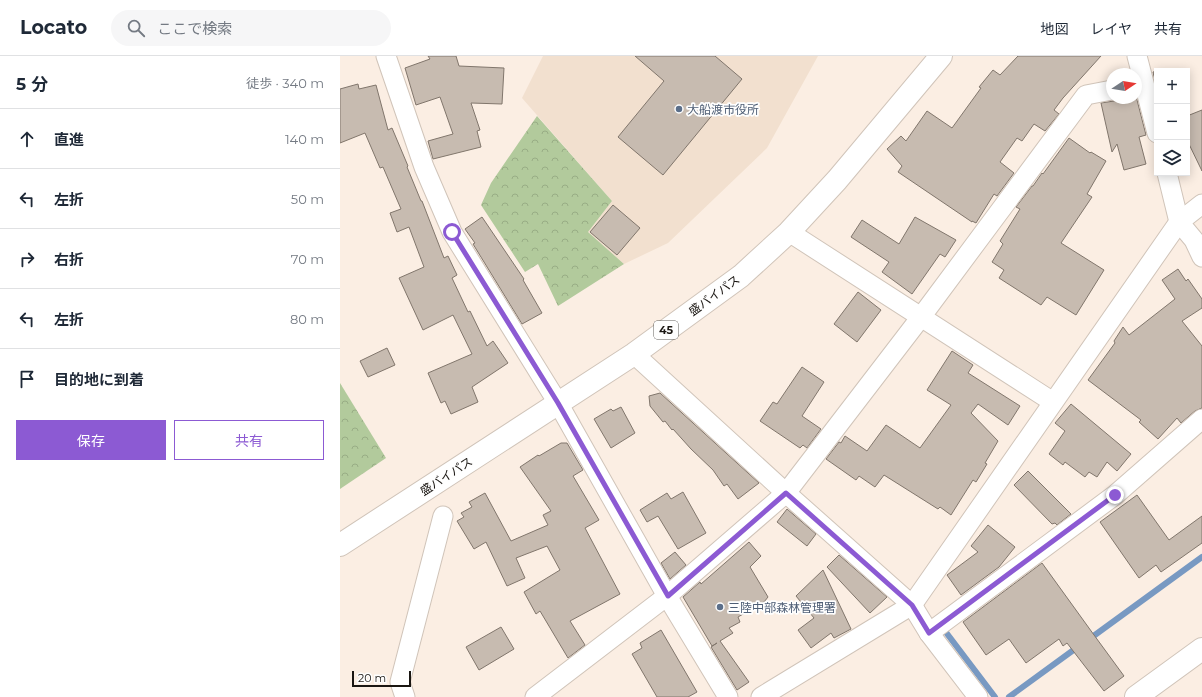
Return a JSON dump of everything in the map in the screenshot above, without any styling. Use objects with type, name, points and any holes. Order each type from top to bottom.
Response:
[{"type":"main road","name":"盛バイパス","points":[[340,545],[634,354],[741,276],[789,232],[837,180],[941,56]]},
{"type":"main road","points":[[1136,697],[1202,649]]},
{"type":"street","points":[[386,56],[424,167],[452,232],[558,403],[668,596],[728,697]]},
{"type":"street","points":[[1137,56],[1138,68]]},
{"type":"street","points":[[1142,90],[1154,124]]},
{"type":"street","points":[[535,697],[668,596],[786,493],[921,317],[1086,95],[1106,91]]},
{"type":"street","points":[[1168,176],[1179,222],[1194,240],[1202,257]]},
{"type":"street","points":[[761,697],[912,605],[1179,222],[1202,204]]},
{"type":"street","points":[[789,232],[1053,402]]},
{"type":"street","points":[[634,354],[786,493],[912,605],[929,633],[978,697]]},
{"type":"street","points":[[929,633],[1115,495],[1202,419]]},
{"type":"street","points":[[405,697],[400,682],[443,516]]},
{"type":"shaded area","points":[[543,56],[818,56],[767,148],[668,243],[624,264],[588,232],[612,201],[522,98]]},
{"type":"green space","points":[[537,116],[612,201],[588,232],[624,264],[558,306],[538,264],[525,272],[481,205],[491,183]]},
{"type":"green space","points":[[340,383],[386,458],[340,489]]},
{"type":"building","points":[[428,56],[456,56],[459,66],[504,68],[502,104],[471,103],[480,130],[477,131],[481,147],[433,159],[428,141],[453,134],[440,97],[416,105],[405,68],[430,59]]},
{"type":"building","name":"大船渡市役所","points":[[635,56],[715,56],[742,79],[663,175],[618,137],[664,81]]},
{"type":"building","points":[[1018,56],[1101,56],[1054,110],[1059,114],[1045,131],[1034,124],[1022,141],[1017,138],[1000,162],[1014,173],[997,196],[994,194],[976,223],[972,222],[898,172],[902,166],[887,149],[901,136],[906,141],[927,111],[952,128],[981,88],[979,87],[993,70],[1000,75]]},
{"type":"building","points":[[358,84],[359,89],[376,85],[388,130],[392,128],[444,258],[448,256],[457,275],[452,278],[468,312],[470,311],[487,346],[493,341],[508,363],[472,387],[478,402],[451,414],[445,401],[441,403],[428,373],[472,354],[453,315],[423,330],[399,278],[424,267],[409,227],[397,232],[390,213],[401,209],[383,167],[380,168],[365,133],[340,143],[340,89]]},
{"type":"building","points":[[1101,103],[1138,104],[1146,135],[1139,137],[1146,164],[1124,170],[1117,144],[1112,152]]},
{"type":"building","points":[[1202,110],[1202,171],[1190,146],[1190,115]]},
{"type":"building","points":[[1069,138],[1090,153],[1091,152],[1106,161],[1087,194],[1092,197],[1061,243],[1104,270],[1076,315],[1047,297],[1041,305],[999,278],[1004,270],[992,262],[1003,244],[1000,241],[1020,209],[1016,207],[1042,173],[1043,174]]},
{"type":"building","points":[[613,205],[640,228],[617,255],[590,232]]},
{"type":"building","points":[[482,217],[524,279],[523,280],[542,313],[522,324],[473,244],[475,243],[465,229]]},
{"type":"building","points":[[915,217],[956,240],[945,257],[940,254],[912,294],[882,272],[889,262],[851,237],[862,220],[899,244]]},
{"type":"building","points":[[1178,269],[1186,281],[1188,279],[1202,299],[1202,308],[1182,321],[1202,346],[1202,408],[1195,411],[1181,423],[1177,418],[1158,439],[1139,422],[1141,420],[1088,380],[1115,343],[1114,341],[1123,327],[1129,335],[1175,299],[1162,280]]},
{"type":"building","points":[[858,292],[881,310],[857,342],[834,324]]},
{"type":"building","points":[[387,348],[395,365],[368,377],[360,361]]},
{"type":"building","points":[[952,351],[973,365],[968,373],[1020,406],[1008,425],[978,404],[971,413],[998,441],[976,482],[973,480],[951,515],[940,507],[938,509],[884,475],[875,487],[859,476],[856,480],[826,459],[839,442],[841,443],[845,436],[867,451],[886,425],[920,448],[951,405],[927,390]]},
{"type":"building","points":[[802,367],[824,382],[802,416],[821,429],[807,448],[803,445],[800,448],[760,421],[773,402],[777,404]]},
{"type":"building","points":[[660,393],[759,483],[738,499],[727,484],[724,486],[713,470],[673,429],[672,430],[665,421],[663,422],[650,406],[649,396]]},
{"type":"building","points":[[1071,404],[1131,454],[1117,471],[1107,462],[1097,477],[1089,472],[1085,477],[1065,462],[1063,465],[1049,454],[1065,431],[1055,423]]},
{"type":"building","points":[[621,407],[635,433],[611,448],[594,419],[611,409],[613,411]]},
{"type":"building","points":[[561,443],[567,443],[583,470],[573,476],[599,520],[585,528],[620,594],[570,621],[585,645],[568,658],[540,611],[536,614],[524,592],[560,570],[547,546],[516,558],[525,578],[507,586],[486,542],[474,549],[457,521],[464,517],[461,513],[472,507],[469,502],[485,493],[511,541],[548,525],[543,515],[551,511],[520,467],[538,455],[539,456]]},
{"type":"building","points":[[1028,471],[1071,514],[1057,525],[1055,523],[1052,524],[1014,485]]},
{"type":"building","points":[[683,492],[706,533],[678,549],[658,516],[647,522],[640,510],[667,493],[671,499]]},
{"type":"building","points":[[1137,495],[1169,540],[1202,516],[1202,543],[1161,572],[1156,565],[1139,578],[1100,522]]},
{"type":"building","points":[[787,509],[816,534],[807,546],[777,522]]},
{"type":"building","points":[[988,525],[1015,547],[999,567],[961,595],[947,575],[978,552],[971,546]]},
{"type":"building","points":[[749,542],[761,556],[750,567],[768,597],[764,602],[738,617],[740,622],[729,628],[733,633],[720,641],[749,682],[737,690],[711,647],[717,643],[712,646],[683,597],[700,582],[701,584]]},
{"type":"building","points":[[675,552],[686,565],[670,579],[661,563]]},
{"type":"building","points":[[839,555],[887,597],[870,613],[827,567]]},
{"type":"building","points":[[1042,563],[1124,676],[1104,691],[1067,643],[1063,646],[1059,639],[1026,663],[1009,639],[986,655],[963,622]]},
{"type":"building","points":[[823,570],[851,629],[834,638],[831,633],[811,648],[798,630],[814,618],[796,596]]},
{"type":"building","points":[[501,627],[514,649],[479,670],[466,647]]},
{"type":"building","points":[[661,630],[697,692],[688,697],[657,697],[632,654],[642,648],[640,643]]},
{"type":"waterway","points":[[1088,640],[1202,557]]},
{"type":"waterway","points":[[945,631],[995,697]]},
{"type":"waterway","points":[[1009,697],[1079,646]]},
{"type":"place","name":"大船渡市役所","points":[[679,109]]},
{"type":"place","name":"三陸中部森林管理署","points":[[720,607]]},
{"type":"route","points":[[452,232],[558,403],[668,596],[786,493],[912,605],[929,633],[1115,495]]}]
